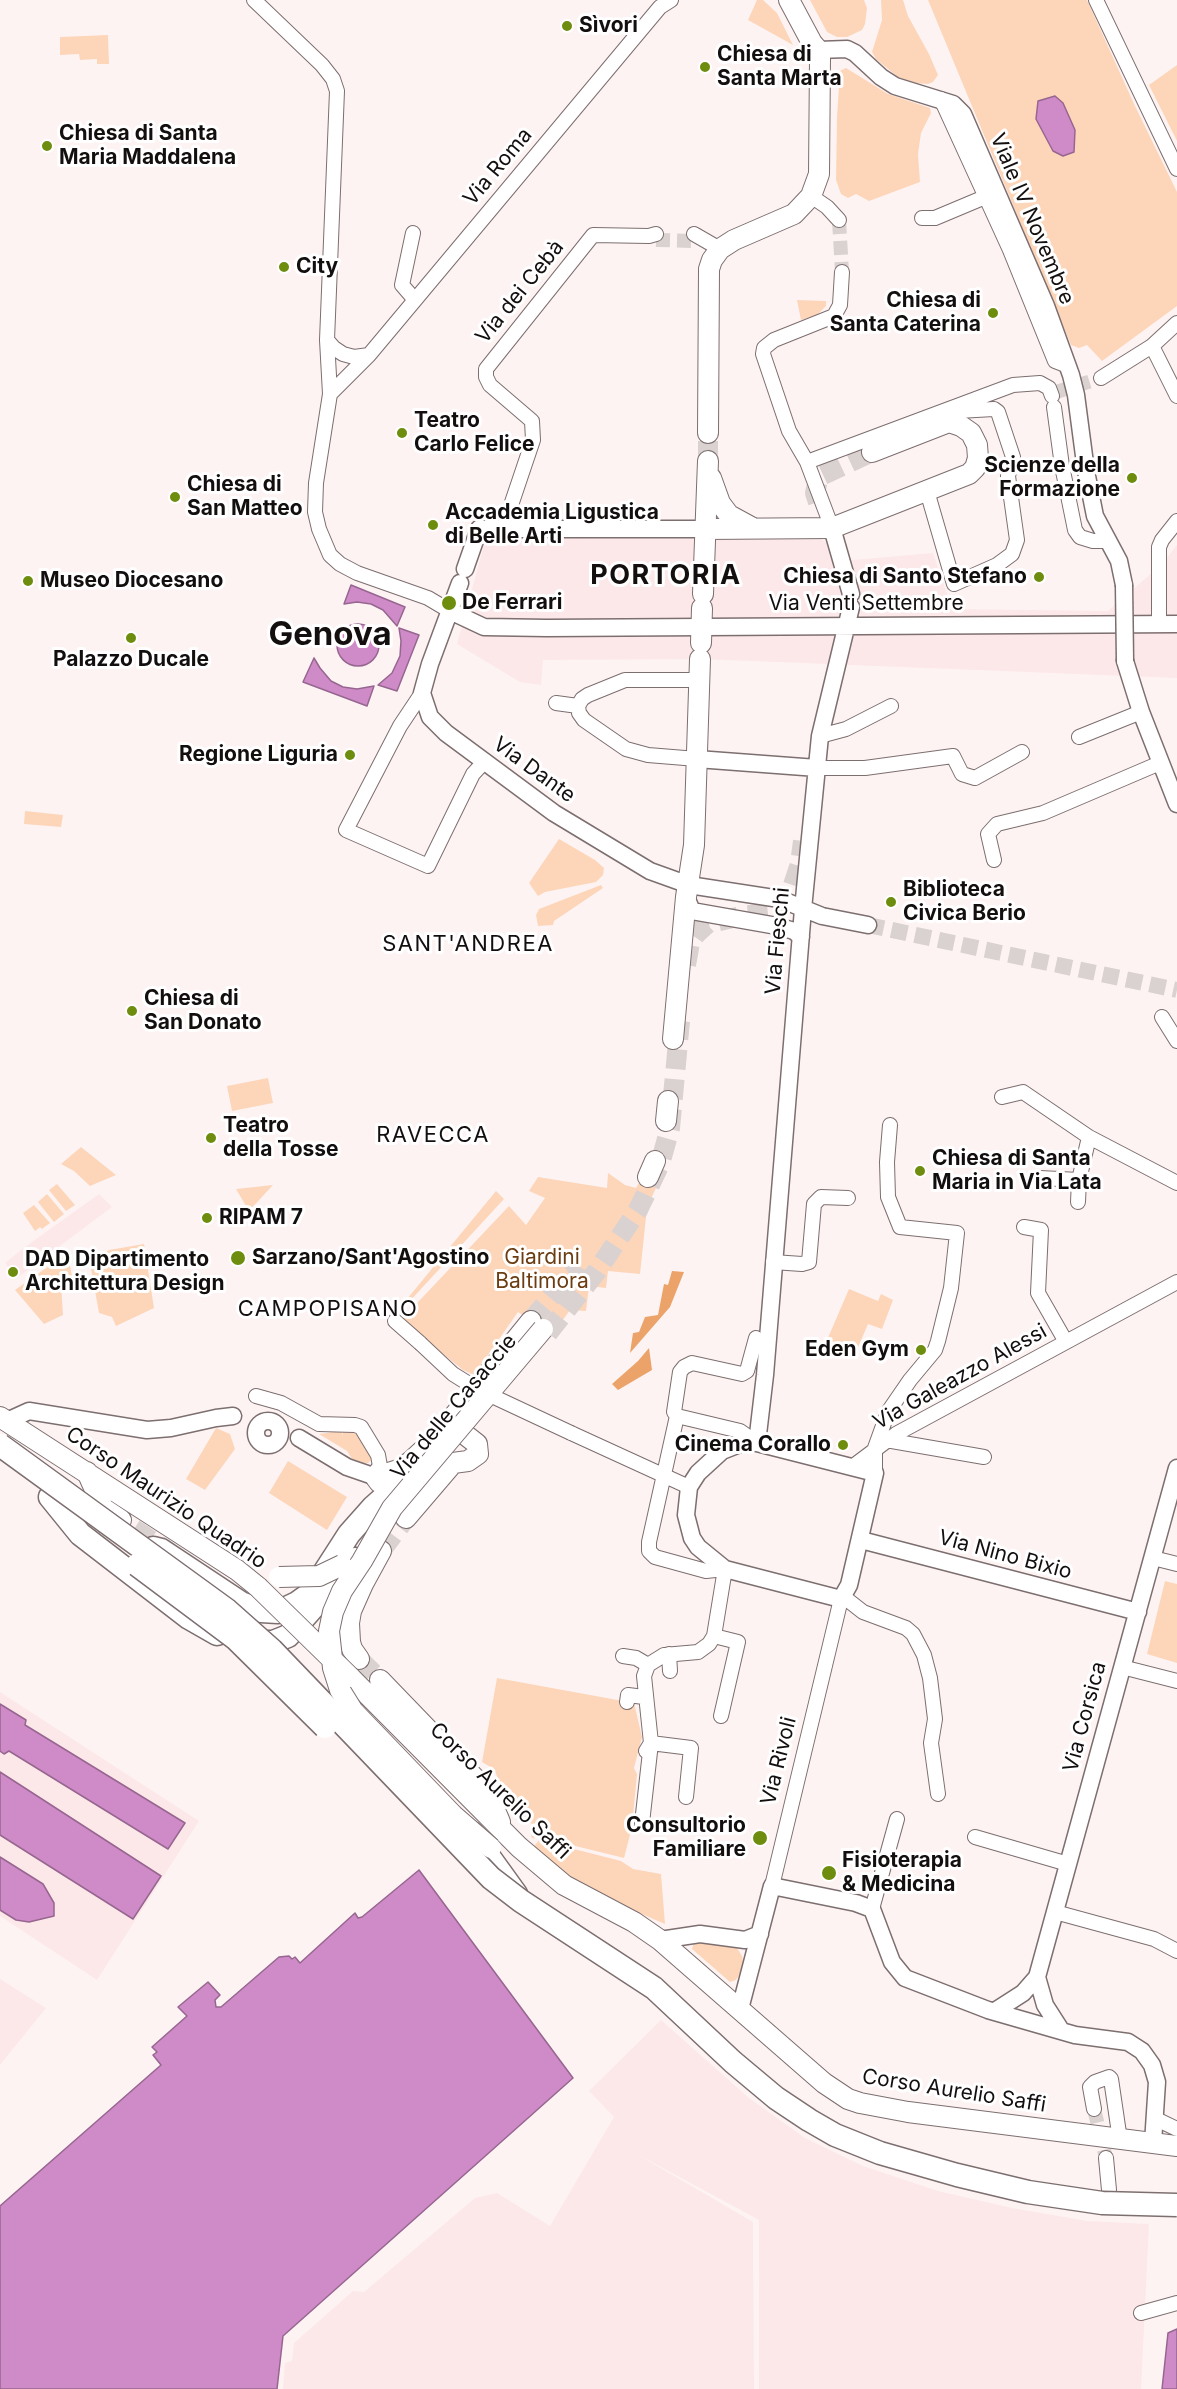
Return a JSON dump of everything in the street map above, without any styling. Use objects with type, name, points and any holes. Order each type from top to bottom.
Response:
[{"type":"highway","points":[[0,1445],[227,1611],[272,1650],[491,1878],[521,1901],[654,1988],[733,2062],[776,2098],[835,2135],[880,2153],[957,2175],[1028,2192],[1102,2202],[1177,2205]]},
{"type":"highway","points":[[0,1460],[236,1640],[312,1713],[486,1891],[605,1970],[659,2010],[762,2102],[796,2127],[851,2156],[1023,2205],[1111,2218],[1177,2218]]},
{"type":"highway","points":[[143,1550],[155,1548],[161,1550],[241,1603],[261,1611],[278,1612],[297,1603],[310,1593],[349,1534],[373,1507],[399,1484],[438,1467]]},
{"type":"highway","points":[[50,1497],[80,1534],[189,1618],[219,1636],[251,1643],[282,1640],[300,1624],[398,1513]]},
{"type":"highway","points":[[398,1513],[346,1594],[337,1620],[335,1647],[338,1668],[367,1693],[462,1818],[521,1901]]},
{"type":"main road","points":[[708,433],[709,268],[720,249],[734,240],[794,214],[811,196],[819,174],[820,71],[818,50],[803,28],[789,0]]},
{"type":"main road","points":[[705,529],[832,528],[969,474],[975,468],[978,458],[975,439],[967,429],[956,424],[948,413],[872,452]]},
{"type":"main road","points":[[673,1039],[682,936],[694,845],[708,464],[720,503],[729,515],[746,526],[755,528]]},
{"type":"main road","points":[[666,1121],[668,1101]]},
{"type":"main road","points":[[519,1847],[505,1853],[491,1848],[453,1815],[353,1711],[340,1690],[334,1674],[330,1631],[333,1612],[342,1591],[362,1561],[398,1513],[438,1467],[540,1327]]},
{"type":"main road","points":[[296,1600],[312,1583],[340,1532],[385,1476],[436,1438],[540,1327]]},
{"type":"main road","name":"Via delle Casaccie","points":[[398,1513],[462,1434],[540,1327]]},
{"type":"main road","name":"Corso Maurizio Quadrio","points":[[4,1419],[237,1570],[355,1668]]},
{"type":"main road","points":[[436,1438],[462,1434],[477,1444],[479,1451],[472,1459],[438,1467]]},
{"type":"main road","points":[[87,1472],[104,1508],[134,1529]]},
{"type":"main road","points":[[237,1570],[279,1577],[312,1577],[334,1570],[398,1513]]},
{"type":"main road","points":[[367,1693],[355,1668],[349,1623],[351,1611],[381,1551]]},
{"type":"main road","name":"Corso Aurelio Saffi","points":[[367,1693],[487,1791],[504,1832],[564,1885],[634,1922],[660,1940],[824,2084],[848,2098],[860,2103],[908,2112],[1177,2146]]},
{"type":"street","points":[[254,0],[322,65],[333,79],[337,91],[327,340],[330,394],[316,483],[315,512],[330,555],[340,564],[357,573],[428,598],[450,611]]},
{"type":"street","points":[[1096,0],[1177,168]]},
{"type":"street","name":"Via Roma","points":[[330,394],[369,355],[664,2]]},
{"type":"street","name":"Viale IV Novembre","points":[[818,50],[847,50],[855,53],[881,77],[895,86],[941,99],[953,104],[963,114],[1037,286],[1071,375]]},
{"type":"street","name":"Viale IV Novembre","points":[[941,99],[1055,361],[1071,375]]},
{"type":"street","points":[[811,196],[827,207],[839,220]]},
{"type":"street","points":[[922,218],[935,218],[985,197]]},
{"type":"street","points":[[413,233],[402,285],[415,300]]},
{"type":"street","name":"Via dei Cebà","points":[[502,529],[534,440],[532,421],[490,385],[486,377],[486,369],[593,235],[654,237]]},
{"type":"street","points":[[696,238],[720,249]]},
{"type":"street","points":[[832,528],[807,462],[789,431],[763,354],[764,348],[774,340],[834,316],[840,305],[842,272]]},
{"type":"street","points":[[1101,378],[1152,346],[1177,323]]},
{"type":"street","points":[[327,340],[333,348],[343,354],[354,357],[369,355]]},
{"type":"street","points":[[1152,346],[1177,396]]},
{"type":"street","points":[[1071,375],[1095,516],[1119,561],[1124,585],[1125,661],[1141,712],[1177,804]]},
{"type":"street","points":[[807,462],[948,413],[1013,386],[1041,383],[1049,388],[1054,397],[1062,466],[1075,531],[1080,537],[1093,541],[1107,541]]},
{"type":"street","points":[[927,490],[954,584],[998,565],[1012,554],[1017,540],[1008,476],[1013,455],[998,412],[994,409],[948,413]]},
{"type":"street","points":[[1159,625],[1159,548],[1162,540],[1177,521]]},
{"type":"street","name":"Via Fieschi","points":[[757,1443],[765,1375],[803,909],[820,736],[851,601],[832,528]]},
{"type":"street","points":[[484,761],[473,774],[428,866],[346,830],[400,726],[422,693],[425,678],[479,529],[705,529]]},
{"type":"street","name":"Via Venti Settembre","points":[[450,611],[484,627],[1177,624]]},
{"type":"street","points":[[700,680],[625,680],[588,695],[579,702],[579,713],[584,720],[626,749],[648,755],[817,768],[864,768],[952,756],[962,774],[975,778],[1022,752]]},
{"type":"street","name":"Via Dante","points":[[422,693],[430,717],[446,733],[554,813],[616,853],[687,891]]},
{"type":"street","points":[[556,703],[578,706]]},
{"type":"street","points":[[820,736],[846,729],[891,706]]},
{"type":"street","points":[[1079,737],[1141,712]]},
{"type":"street","points":[[994,860],[988,834],[997,824],[1043,813],[1160,763]]},
{"type":"street","points":[[801,937],[794,931],[777,926],[692,911],[687,891],[780,899],[822,916],[868,925]]},
{"type":"street","points":[[1162,1017],[1177,1041]]},
{"type":"street","points":[[1002,1097],[1023,1092],[1089,1137],[1177,1183]]},
{"type":"street","points":[[841,1599],[849,1585],[881,1444],[895,1401],[935,1350],[951,1288],[957,1233],[900,1227],[888,1197],[887,1162],[890,1125]]},
{"type":"street","points":[[1078,1202],[1079,1180],[1089,1137]]},
{"type":"street","points":[[1040,1178],[1079,1180]]},
{"type":"street","points":[[773,1262],[801,1264],[809,1262],[814,1204],[821,1197],[848,1198]]},
{"type":"street","name":"Via Galeazzo Alessi","points":[[1024,1227],[1041,1230],[1038,1293],[1066,1342]]},
{"type":"street","name":"Via Galeazzo Alessi","points":[[852,1467],[881,1444],[1177,1282]]},
{"type":"street","points":[[394,1321],[453,1374],[477,1389],[688,1487]]},
{"type":"street","points":[[756,1338],[747,1371],[742,1374],[692,1363],[680,1372],[674,1412],[677,1416],[651,1532],[649,1551],[655,1557],[697,1568],[725,1569],[849,1601],[863,1611],[906,1628],[913,1634],[924,1655],[930,1678],[935,1719],[931,1743],[938,1794]]},
{"type":"street","points":[[256,1396],[281,1403],[320,1424],[361,1427],[378,1455],[385,1476]]},
{"type":"street","points":[[4,1419],[29,1411],[147,1430],[233,1416],[258,1429],[259,1441],[266,1445],[273,1444],[278,1432],[299,1438],[347,1467],[385,1476]]},
{"type":"street","points":[[677,1416],[740,1431],[757,1443]]},
{"type":"street","points":[[725,1569],[707,1556],[692,1538],[686,1515],[688,1487],[698,1473],[722,1451],[738,1444],[757,1443],[875,1473]]},
{"type":"street","points":[[881,1444],[984,1457]]},
{"type":"street","name":"Via Corsica","points":[[995,2012],[1023,1993],[1037,1977],[1177,1468]]},
{"type":"street","name":"Via Nino Bixio","points":[[861,1540],[1137,1612]]},
{"type":"street","points":[[1153,1558],[1177,1564]]},
{"type":"street","points":[[642,1822],[651,1743],[644,1697],[644,1677],[648,1665],[664,1655],[698,1652],[709,1644],[714,1636],[725,1569]]},
{"type":"street","name":"Via Rivoli","points":[[760,1934],[841,1599]]},
{"type":"street","points":[[714,1636],[738,1642],[721,1716]]},
{"type":"street","points":[[669,1654],[670,1671]]},
{"type":"street","points":[[623,1656],[636,1658],[648,1665]]},
{"type":"street","points":[[1122,1666],[1177,1681]]},
{"type":"street","points":[[627,1702],[628,1695],[644,1697]]},
{"type":"street","points":[[638,1766],[651,1743]]},
{"type":"street","points":[[651,1743],[691,1748],[686,1797]]},
{"type":"street","points":[[897,1819],[872,1909],[892,1962],[905,1978],[995,2012],[1075,2035],[1128,2042],[1142,2051],[1152,2065],[1157,2082],[1153,2143]]},
{"type":"street","points":[[975,1837],[1068,1864]]},
{"type":"street","points":[[772,1886],[856,1903],[872,1909]]},
{"type":"street","points":[[1055,1912],[1154,1939],[1177,1951]]},
{"type":"street","points":[[660,1940],[700,1934],[745,1940],[760,1934]]},
{"type":"street","points":[[740,2009],[760,1934]]},
{"type":"street","points":[[1037,1977],[1045,2005],[1061,2030]]},
{"type":"street","points":[[1094,2109],[1090,2087],[1095,2082],[1109,2077],[1120,2140]]},
{"type":"street","points":[[1156,2119],[1177,2129]]},
{"type":"street","points":[[1106,2158],[1109,2190]]},
{"type":"street","points":[[1141,2313],[1177,2303]]},
{"type":"shaded area","points":[[1055,96],[1063,103],[1075,130],[1074,152],[1063,156],[1053,151],[1036,119],[1038,101]]},
{"type":"shaded area","points":[[486,538],[821,539],[852,560],[933,553],[952,609],[1108,611],[1162,564],[1177,545],[1177,678],[701,659],[543,660],[541,685],[520,682],[457,644]]},
{"type":"shaded area","points":[[351,585],[405,607],[397,626],[383,610],[371,604],[357,602],[344,604]]},
{"type":"shaded area","points":[[358,624],[373,630],[379,645],[373,660],[358,666],[343,660],[337,645],[343,630]]},
{"type":"shaded area","points":[[399,628],[419,635],[397,691],[378,685],[392,673],[400,656]]},
{"type":"shaded area","points":[[314,658],[331,681],[343,687],[357,689],[374,686],[367,706],[303,682]]},
{"type":"shaded area","points":[[99,1194],[112,1207],[17,1278],[5,1263]]},
{"type":"shaded area","points":[[672,1271],[684,1272],[670,1307],[630,1353],[633,1333],[639,1332],[645,1317],[658,1315],[664,1284],[668,1285]]},
{"type":"shaded area","points":[[649,1348],[652,1370],[618,1390],[612,1384]]},
{"type":"shaded area","points":[[0,1692],[199,1821],[97,1980],[0,1916]]},
{"type":"shaded area","points":[[0,1704],[26,1720],[25,1725],[185,1823],[168,1849],[9,1751],[4,1754],[0,1751]]},
{"type":"shaded area","points":[[0,1772],[161,1876],[133,1919],[0,1835]]},
{"type":"shaded area","points":[[0,1857],[43,1884],[54,1903],[54,1916],[29,1922],[16,1920],[0,1910]]},
{"type":"shaded area","points":[[419,1870],[573,2078],[283,2336],[277,2389],[0,2389],[0,2206],[161,2065],[153,2055],[157,2052],[152,2047],[187,2016],[178,2007],[208,1982],[220,1995],[215,2000],[216,2007],[221,2007],[279,1957],[289,1956],[292,1959],[295,1957],[300,1963],[355,1913],[358,1918],[362,1917]]},
{"type":"shaded area","points":[[0,1979],[46,2008],[0,2065]]},
{"type":"shaded area","points":[[661,2020],[749,2098],[805,2138],[863,2166],[938,2191],[1012,2208],[1087,2221],[1149,2224],[1141,2389],[759,2389],[759,2220],[635,2153],[753,2222],[754,2389],[283,2389],[285,2363],[292,2361],[294,2343],[353,2291],[364,2292],[475,2198],[497,2193],[550,2226],[614,2117],[589,2091]]},
{"type":"shaded area","points":[[1177,2329],[1177,2389],[1162,2389],[1168,2333]]},
{"type":"green space","points":[[757,0],[763,0],[777,13],[793,45],[748,20]]},
{"type":"green space","points":[[810,0],[864,0],[867,8],[862,30],[847,37],[837,37],[827,32]]},
{"type":"green space","points":[[881,0],[903,0],[908,16],[938,75],[933,82],[915,83],[898,77],[876,59],[872,52],[882,20]]},
{"type":"green space","points":[[928,0],[1087,0],[1177,192],[1177,306],[1102,361],[1087,345],[1079,348],[1071,345]]},
{"type":"green space","points":[[108,35],[109,64],[97,64],[97,59],[80,60],[79,54],[60,55],[60,37]]},
{"type":"green space","points":[[1177,65],[1177,141],[1149,85]]},
{"type":"green space","points":[[846,68],[888,94],[930,108],[931,113],[921,133],[918,154],[920,182],[869,201],[856,194],[848,198],[841,194],[836,180],[837,117],[840,71]]},
{"type":"green space","points":[[797,300],[826,301],[826,306],[817,315],[801,320]]},
{"type":"green space","points":[[25,811],[63,815],[61,827],[24,824]]},
{"type":"green space","points":[[559,839],[595,860],[604,868],[603,875],[596,882],[545,892],[538,896],[529,883]]},
{"type":"green space","points":[[601,885],[603,888],[554,921],[553,925],[538,926],[536,915],[539,909]]},
{"type":"green space","points":[[268,1078],[273,1103],[232,1111],[227,1086]]},
{"type":"green space","points":[[81,1147],[116,1175],[90,1186],[74,1171],[61,1164]]},
{"type":"green space","name":"Giardini Baltimora","points":[[608,1173],[625,1185],[636,1188],[643,1176],[659,1181],[647,1208],[640,1274],[608,1271],[606,1288],[589,1286],[586,1311],[570,1310],[552,1335],[518,1312],[474,1375],[463,1370],[401,1320],[509,1206],[526,1225],[545,1198],[529,1191],[538,1177],[607,1188]]},
{"type":"green space","points":[[57,1184],[75,1205],[66,1211],[49,1190]]},
{"type":"green space","points":[[273,1185],[249,1211],[236,1189]]},
{"type":"green space","points":[[496,1191],[504,1199],[409,1302],[407,1299]]},
{"type":"green space","points":[[47,1194],[64,1214],[54,1222],[38,1202]]},
{"type":"green space","points":[[34,1205],[50,1223],[35,1231],[23,1213]]},
{"type":"green space","points":[[144,1244],[154,1308],[116,1326],[112,1317],[99,1313],[90,1263],[109,1250]]},
{"type":"green space","points":[[63,1256],[70,1266],[73,1281],[61,1283],[63,1315],[44,1324],[15,1290]]},
{"type":"green space","points":[[849,1289],[878,1301],[881,1294],[893,1300],[882,1329],[868,1324],[853,1359],[824,1347]]},
{"type":"green space","points":[[216,1428],[230,1434],[235,1449],[205,1490],[186,1479]]},
{"type":"green space","points":[[342,1431],[343,1436],[343,1432],[350,1431],[361,1435],[367,1441],[361,1446],[366,1443],[373,1458],[368,1463],[361,1464],[352,1459],[347,1451],[319,1434]]},
{"type":"green space","points":[[288,1461],[347,1497],[327,1530],[269,1493]]},
{"type":"green space","points":[[1165,1581],[1177,1584],[1177,1663],[1147,1654]]},
{"type":"green space","points":[[497,1678],[634,1703],[642,1737],[634,1768],[637,1774],[632,1827],[624,1858],[535,1836],[534,1839],[531,1837],[534,1826],[507,1800],[494,1769],[482,1762]]},
{"type":"green space","points":[[539,1840],[621,1861],[633,1869],[661,1874],[665,1924],[595,1894],[532,1849]]},
{"type":"green space","points":[[701,1940],[737,1948],[742,1956],[744,1967],[736,1980],[730,1982],[692,1949],[694,1942]]},
{"type":"tunnel","points":[[839,220],[842,272]]},
{"type":"tunnel","points":[[656,240],[694,241]]},
{"type":"tunnel","points":[[1056,392],[1101,378]]},
{"type":"tunnel","points":[[708,433],[708,461]]},
{"type":"tunnel","points":[[818,502],[815,493],[818,480],[823,475],[872,452]]},
{"type":"tunnel","points":[[686,965],[690,943],[707,924],[741,916],[770,913],[783,906],[800,864],[803,841]]},
{"type":"tunnel","points":[[868,925],[1177,990]]},
{"type":"tunnel","points":[[548,1333],[597,1271],[638,1210],[660,1164],[670,1128],[680,1021]]},
{"type":"tunnel","points":[[531,1321],[566,1279],[572,1275],[581,1279],[579,1296]]},
{"type":"tunnel","points":[[381,1551],[406,1518]]},
{"type":"tunnel","points":[[134,1529],[169,1552]]},
{"type":"tunnel","points":[[359,1659],[380,1680]]},
{"type":"tunnel","points":[[1094,2109],[1106,2158]]},
{"type":"place","name":"Sìvori","points":[[567,26]]},
{"type":"place","name":"Chiesa di Santa Marta","points":[[705,67]]},
{"type":"place","name":"Chiesa di Santa Maria Maddalena","points":[[47,146]]},
{"type":"place","name":"City","points":[[284,267]]},
{"type":"place","name":"Chiesa di Santa Caterina","points":[[993,313]]},
{"type":"place","name":"Teatro Carlo Felice","points":[[402,433]]},
{"type":"place","name":"Scienze della Formazione","points":[[1132,478]]},
{"type":"place","name":"Chiesa di San Matteo","points":[[175,497]]},
{"type":"place","name":"Accademia Ligustica di Belle Arti","points":[[433,525]]},
{"type":"place","name":"Chiesa di Santo Stefano","points":[[1039,577]]},
{"type":"place","name":"Museo Diocesano","points":[[28,581]]},
{"type":"place","name":"De Ferrari","points":[[449,603]]},
{"type":"place","name":"Palazzo Ducale","points":[[131,638]]},
{"type":"place","name":"Regione Liguria","points":[[350,755]]},
{"type":"place","name":"Biblioteca Civica Berio","points":[[891,902]]},
{"type":"place","name":"Chiesa di San Donato","points":[[132,1011]]},
{"type":"place","name":"Teatro della Tosse","points":[[211,1138]]},
{"type":"place","name":"Chiesa di Santa Maria in Via Lata","points":[[920,1171]]},
{"type":"place","name":"RIPAM 7","points":[[207,1218]]},
{"type":"place","name":"Sarzano/Sant'Agostino","points":[[238,1258]]},
{"type":"place","name":"DAD Dipartimento Architettura Design","points":[[13,1272]]},
{"type":"place","name":"Eden Gym","points":[[921,1350]]},
{"type":"place","name":"Cinema Corallo","points":[[843,1445]]},
{"type":"place","name":"Consultorio Familiare","points":[[760,1838]]},
{"type":"place","name":"Fisioterapia & Medicina","points":[[829,1873]]},
{"type":"district","name":"PORTORIA","points":[[666,576]]},
{"type":"district","name":"Genova","points":[[330,635]]},
{"type":"district","name":"SANT'ANDREA","points":[[468,944]]},
{"type":"district","name":"RAVECCA","points":[[433,1135]]},
{"type":"district","name":"CAMPOPISANO","points":[[328,1309]]}]
